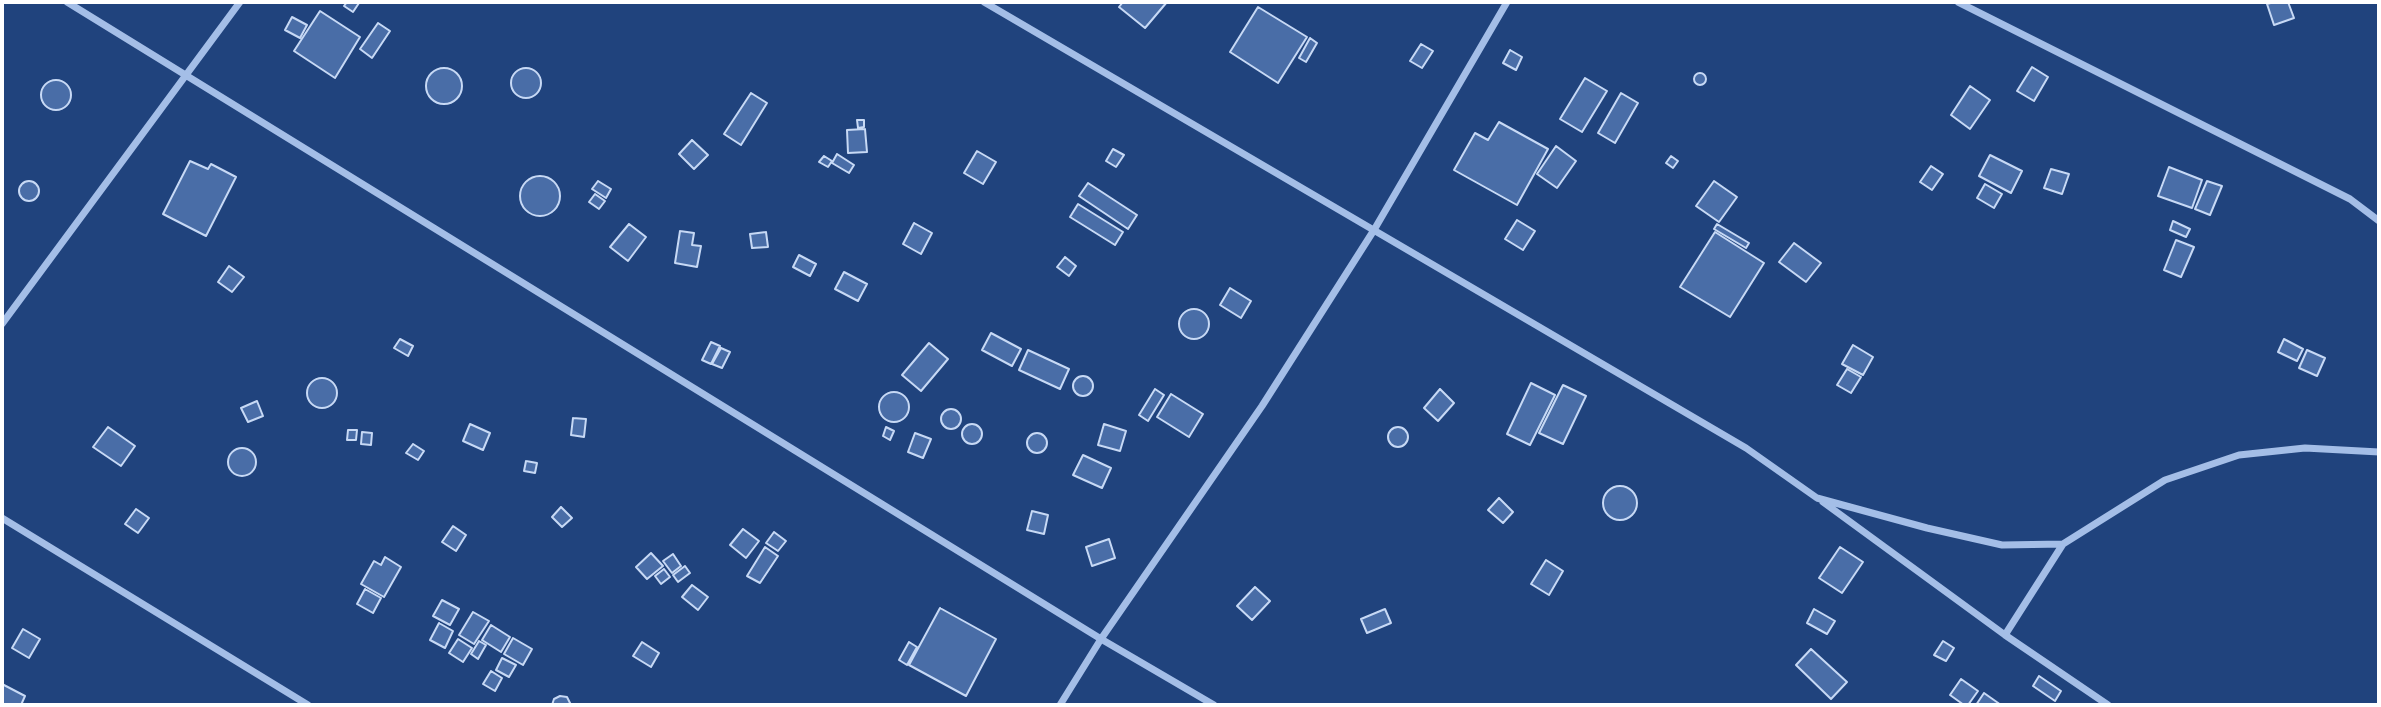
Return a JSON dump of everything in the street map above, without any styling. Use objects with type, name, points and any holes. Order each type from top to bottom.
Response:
[{"type":"street","points":[[67,2],[1101,639],[1214,705]]},
{"type":"street","points":[[2,324],[240,2]]},
{"type":"street","points":[[984,2],[1746,448],[2005,635],[2108,705]]},
{"type":"street","points":[[1060,705],[1101,639],[1262,406],[1374,230],[1507,2]]},
{"type":"street","points":[[1958,2],[2350,199],[2379,221]]},
{"type":"street","points":[[2005,635],[2063,544],[2165,480],[2239,455],[2305,448],[2379,452]]},
{"type":"street","points":[[1817,498],[2002,545],[2063,544]]},
{"type":"street","points":[[2,518],[308,705]]},
{"type":"building","points":[[347,2],[359,3],[353,12],[344,6]]},
{"type":"building","points":[[1123,2],[1167,2],[1145,28],[1119,7]]},
{"type":"building","points":[[2288,2],[2294,18],[2274,25],[2267,4]]},
{"type":"building","points":[[1258,7],[1307,37],[1278,83],[1230,52]]},
{"type":"building","points":[[320,11],[360,37],[335,78],[294,51]]},
{"type":"building","points":[[292,17],[307,25],[300,38],[285,30]]},
{"type":"building","points":[[378,23],[390,31],[372,58],[360,49]]},
{"type":"building","points":[[1310,38],[1317,43],[1306,62],[1299,58]]},
{"type":"building","points":[[1421,44],[1433,51],[1422,68],[1410,61]]},
{"type":"building","points":[[1510,50],[1522,57],[1516,70],[1503,63]]},
{"type":"building","points":[[2032,67],[2048,77],[2034,101],[2017,91]]},
{"type":"building","points":[[444,68],[457,73],[462,86],[457,99],[444,104],[431,99],[426,86],[431,73]]},
{"type":"building","points":[[526,68],[537,72],[541,83],[537,94],[526,98],[515,94],[511,83],[515,72]]},
{"type":"building","points":[[1695,74],[1705,74],[1705,84],[1695,84]]},
{"type":"building","points":[[1585,78],[1607,91],[1582,132],[1560,119]]},
{"type":"building","points":[[56,80],[67,84],[71,95],[67,106],[56,110],[45,106],[41,95],[45,84]]},
{"type":"building","points":[[1970,86],[1990,100],[1970,129],[1951,115]]},
{"type":"building","points":[[751,93],[767,103],[741,145],[724,134]]},
{"type":"building","points":[[1621,93],[1638,103],[1615,143],[1598,133]]},
{"type":"building","points":[[857,120],[864,120],[864,127],[858,128]]},
{"type":"building","points":[[1499,122],[1548,149],[1517,205],[1454,170],[1475,133],[1488,140]]},
{"type":"building","points":[[865,129],[867,152],[848,153],[847,130]]},
{"type":"building","points":[[692,140],[708,155],[694,169],[679,154]]},
{"type":"building","points":[[1556,146],[1576,161],[1557,188],[1537,174]]},
{"type":"building","points":[[1113,149],[1124,155],[1116,167],[1106,161]]},
{"type":"building","points":[[977,151],[996,162],[983,184],[964,173]]},
{"type":"building","points":[[837,154],[854,165],[849,173],[832,163]]},
{"type":"building","points":[[1990,155],[2022,171],[2011,193],[1979,176]]},
{"type":"building","points":[[824,156],[832,161],[828,167],[819,162]]},
{"type":"building","points":[[1671,156],[1678,161],[1673,168],[1666,163]]},
{"type":"building","points":[[190,161],[208,169],[211,164],[236,177],[206,236],[163,214]]},
{"type":"building","points":[[1931,166],[1943,174],[1932,190],[1920,182]]},
{"type":"building","points":[[2169,167],[2202,180],[2192,208],[2158,196]]},
{"type":"building","points":[[2051,169],[2069,174],[2062,194],[2044,188]]},
{"type":"building","points":[[540,176],[554,182],[560,196],[554,210],[540,216],[526,210],[520,196],[526,182]]},
{"type":"building","points":[[29,181],[36,184],[39,191],[36,198],[29,201],[22,198],[19,191],[22,184]]},
{"type":"building","points":[[598,181],[611,189],[606,198],[592,189]]},
{"type":"building","points":[[1714,181],[1737,197],[1719,222],[1696,206]]},
{"type":"building","points":[[2207,181],[2222,186],[2210,215],[2195,209]]},
{"type":"building","points":[[1088,183],[1137,215],[1128,229],[1079,196]]},
{"type":"building","points":[[1985,184],[2002,194],[1994,208],[1977,198]]},
{"type":"building","points":[[595,194],[605,201],[599,209],[589,202]]},
{"type":"building","points":[[1078,204],[1123,232],[1115,245],[1070,217]]},
{"type":"building","points":[[1517,220],[1535,231],[1523,250],[1505,239]]},
{"type":"building","points":[[2173,221],[2190,229],[2186,237],[2170,230]]},
{"type":"building","points":[[914,223],[932,233],[921,254],[903,244]]},
{"type":"building","points":[[629,224],[646,237],[628,261],[610,247]]},
{"type":"building","points":[[1717,224],[1749,243],[1746,248],[1714,229]]},
{"type":"building","points":[[680,231],[694,233],[692,245],[701,246],[697,267],[675,263]]},
{"type":"building","points":[[766,232],[768,247],[752,248],[750,234]]},
{"type":"building","points":[[1715,232],[1764,263],[1730,317],[1680,287]]},
{"type":"building","points":[[2176,240],[2194,247],[2181,277],[2164,270]]},
{"type":"building","points":[[1794,243],[1821,263],[1806,282],[1779,262]]},
{"type":"building","points":[[799,255],[816,264],[810,276],[793,267]]},
{"type":"building","points":[[1065,257],[1076,266],[1069,276],[1057,267]]},
{"type":"building","points":[[229,266],[244,277],[232,292],[218,282]]},
{"type":"building","points":[[844,272],[867,284],[858,301],[835,289]]},
{"type":"building","points":[[1230,288],[1251,301],[1241,318],[1220,305]]},
{"type":"building","points":[[1194,309],[1204,314],[1209,324],[1204,334],[1194,339],[1184,334],[1179,324],[1184,314]]},
{"type":"building","points":[[991,333],[1021,349],[1012,366],[982,350]]},
{"type":"building","points":[[400,339],[413,346],[408,356],[394,348]]},
{"type":"building","points":[[2284,339],[2303,349],[2297,361],[2278,352]]},
{"type":"building","points":[[711,342],[720,346],[711,364],[702,360]]},
{"type":"building","points":[[929,343],[948,359],[921,391],[902,375]]},
{"type":"building","points":[[1853,345],[1873,357],[1863,375],[1842,364]]},
{"type":"building","points":[[721,348],[730,352],[722,368],[712,364]]},
{"type":"building","points":[[1028,350],[1069,369],[1060,389],[1019,370]]},
{"type":"building","points":[[2307,350],[2325,358],[2317,376],[2299,368]]},
{"type":"building","points":[[1847,369],[1861,377],[1851,393],[1837,385]]},
{"type":"building","points":[[1083,376],[1090,379],[1093,386],[1090,393],[1083,396],[1076,393],[1073,386],[1076,379]]},
{"type":"building","points":[[322,378],[333,382],[337,393],[333,404],[322,408],[311,404],[307,393],[311,382]]},
{"type":"building","points":[[1531,383],[1555,395],[1530,445],[1507,434]]},
{"type":"building","points":[[1563,385],[1586,396],[1563,444],[1539,433]]},
{"type":"building","points":[[1155,389],[1164,395],[1148,421],[1139,415]]},
{"type":"building","points":[[1440,389],[1454,403],[1438,421],[1424,408]]},
{"type":"building","points":[[894,392],[905,396],[909,407],[905,418],[894,422],[883,418],[879,407],[883,396]]},
{"type":"building","points":[[1171,394],[1203,414],[1189,437],[1157,417]]},
{"type":"building","points":[[257,401],[263,416],[248,422],[241,408]]},
{"type":"building","points":[[951,409],[958,412],[961,419],[958,426],[951,429],[944,426],[941,419],[944,412]]},
{"type":"building","points":[[573,418],[586,419],[584,437],[571,435]]},
{"type":"building","points":[[470,424],[490,433],[483,450],[463,441]]},
{"type":"building","points":[[972,424],[979,427],[982,434],[979,441],[972,444],[965,441],[962,434],[965,427]]},
{"type":"building","points":[[1104,424],[1126,431],[1120,451],[1098,445]]},
{"type":"building","points":[[108,427],[135,446],[121,466],[93,447]]},
{"type":"building","points":[[886,427],[894,431],[890,440],[883,436]]},
{"type":"building","points":[[1394,427],[1402,427],[1408,437],[1402,447],[1394,447],[1388,441],[1388,433]]},
{"type":"building","points":[[348,430],[357,430],[356,440],[347,440]]},
{"type":"building","points":[[362,432],[372,433],[371,445],[361,444]]},
{"type":"building","points":[[915,433],[931,439],[923,458],[908,452]]},
{"type":"building","points":[[1037,433],[1044,436],[1047,443],[1044,450],[1037,453],[1030,450],[1027,443],[1030,436]]},
{"type":"building","points":[[413,444],[424,451],[418,460],[406,453]]},
{"type":"building","points":[[242,448],[252,452],[256,462],[252,472],[242,476],[232,472],[228,462],[232,452]]},
{"type":"building","points":[[1083,455],[1111,468],[1102,488],[1073,475]]},
{"type":"building","points":[[526,461],[537,463],[535,473],[524,471]]},
{"type":"building","points":[[1620,486],[1632,491],[1637,503],[1632,515],[1620,520],[1608,515],[1603,503],[1608,491]]},
{"type":"building","points":[[1499,498],[1513,512],[1503,523],[1488,510]]},
{"type":"building","points":[[561,507],[572,518],[562,527],[552,517]]},
{"type":"building","points":[[136,509],[149,518],[138,533],[125,524]]},
{"type":"building","points":[[1032,511],[1048,515],[1044,534],[1027,530]]},
{"type":"building","points":[[453,526],[466,535],[456,551],[442,542]]},
{"type":"building","points":[[743,529],[759,541],[746,558],[730,545]]},
{"type":"building","points":[[774,532],[786,541],[778,551],[766,543]]},
{"type":"building","points":[[1109,539],[1115,558],[1092,566],[1086,547]]},
{"type":"building","points":[[765,547],[778,556],[760,583],[747,576]]},
{"type":"building","points":[[1840,547],[1863,562],[1842,593],[1819,578]]},
{"type":"building","points":[[651,553],[663,566],[647,579],[636,567]]},
{"type":"building","points":[[673,554],[681,566],[672,573],[663,561]]},
{"type":"building","points":[[385,557],[401,567],[384,597],[361,584],[374,561],[381,565]]},
{"type":"building","points":[[1546,560],[1563,571],[1549,595],[1531,584]]},
{"type":"building","points":[[685,566],[690,573],[678,582],[673,575]]},
{"type":"building","points":[[664,569],[670,577],[661,584],[655,576]]},
{"type":"building","points":[[692,585],[708,597],[698,610],[682,597]]},
{"type":"building","points":[[1255,587],[1270,601],[1252,620],[1237,606]]},
{"type":"building","points":[[365,589],[381,598],[373,613],[357,604]]},
{"type":"building","points":[[442,600],[459,609],[450,625],[433,616]]},
{"type":"building","points":[[940,608],[996,639],[966,696],[909,665]]},
{"type":"building","points":[[1385,609],[1391,623],[1367,633],[1361,619]]},
{"type":"building","points":[[1814,609],[1835,621],[1827,634],[1807,623]]},
{"type":"building","points":[[473,612],[489,621],[474,644],[459,635]]},
{"type":"building","points":[[439,623],[453,631],[445,648],[430,640]]},
{"type":"building","points":[[491,625],[510,637],[501,652],[482,640]]},
{"type":"building","points":[[23,629],[40,639],[29,658],[12,648]]},
{"type":"building","points":[[513,638],[532,649],[523,665],[504,654]]},
{"type":"building","points":[[458,639],[472,648],[463,662],[449,653]]},
{"type":"building","points":[[479,641],[486,645],[478,659],[471,654]]},
{"type":"building","points":[[1943,641],[1954,648],[1946,661],[1934,655]]},
{"type":"building","points":[[642,642],[659,653],[651,667],[633,656]]},
{"type":"building","points":[[909,642],[917,647],[907,665],[899,660]]},
{"type":"building","points":[[1811,649],[1847,682],[1831,699],[1796,665]]},
{"type":"building","points":[[502,658],[516,665],[509,677],[496,670]]},
{"type":"building","points":[[491,671],[502,678],[495,691],[483,684]]},
{"type":"building","points":[[2039,676],[2061,691],[2055,701],[2033,686]]},
{"type":"building","points":[[1961,679],[1978,691],[1968,705],[1950,695]]},
{"type":"building","points":[[2,684],[25,696],[21,705],[2,705]]},
{"type":"building","points":[[1984,693],[2001,705],[1976,705]]},
{"type":"building","points":[[567,697],[571,705],[552,705],[554,699]]}]
